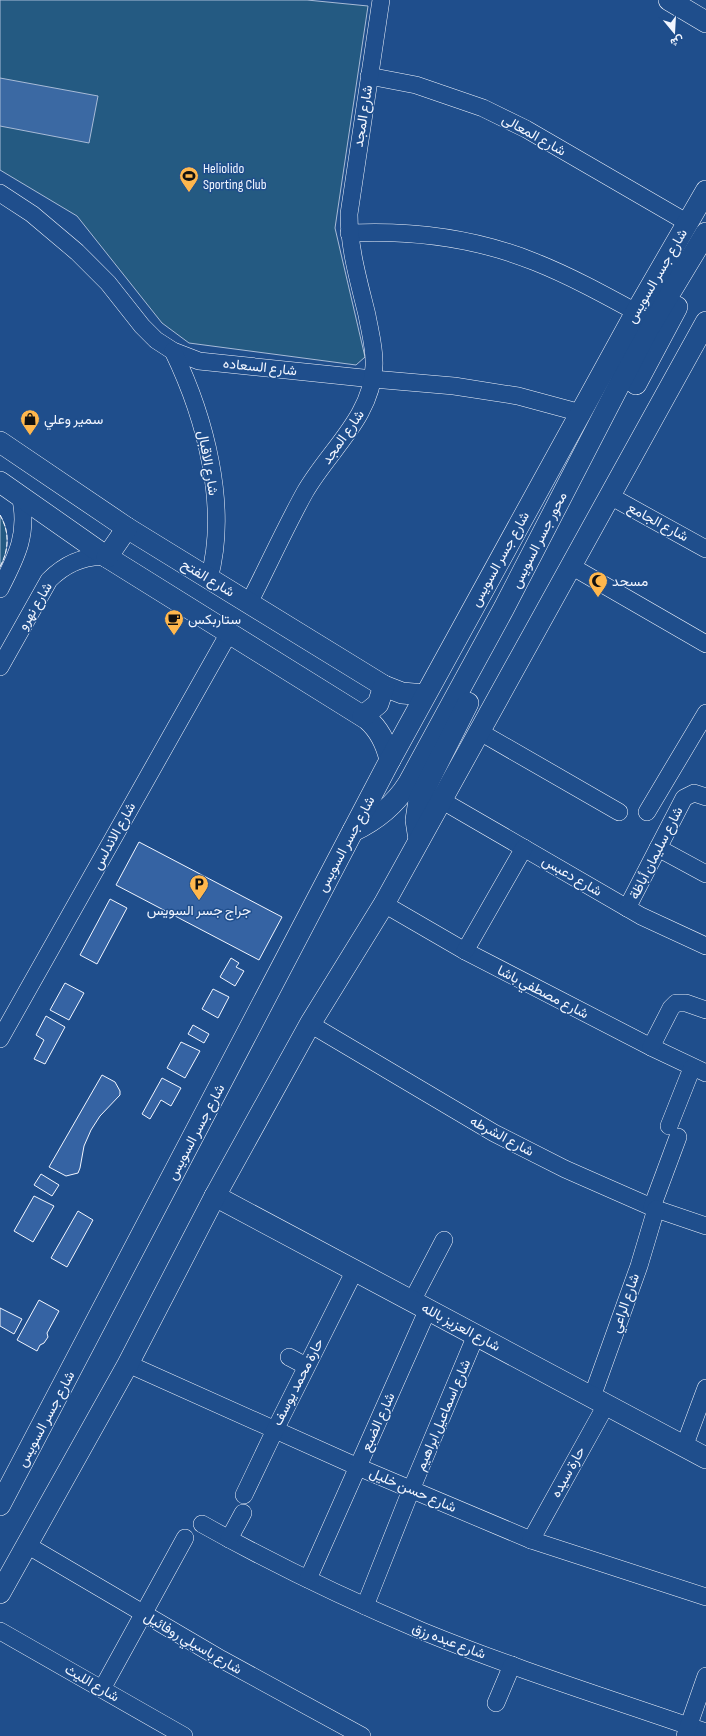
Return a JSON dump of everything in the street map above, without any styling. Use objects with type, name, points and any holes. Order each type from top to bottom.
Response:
[{"type":"main road","points":[[669,0],[706,22]]},
{"type":"main road","name":"شارع جسر السويس","points":[[0,1505],[390,760],[636,312],[706,191]]},
{"type":"main road","name":"محور جسر السويس","points":[[353,831],[380,815],[392,805],[408,784],[504,608],[648,329],[706,233]]},
{"type":"main road","name":"محور جسر السويس","points":[[419,840],[416,820],[422,791],[662,335],[706,258]]},
{"type":"main road","points":[[0,1593],[128,1364],[215,1196],[310,1024],[384,904],[706,322]]},
{"type":"main road","name":"شارع الفتح","points":[[0,442],[127,528],[384,686],[398,692],[425,695]]},
{"type":"main road","points":[[0,482],[107,556],[363,716],[375,726],[381,734],[390,760]]},
{"type":"main road","points":[[107,556],[127,528]]},
{"type":"main road","points":[[363,716],[378,704],[384,686]]},
{"type":"main road","name":"شارع العزيز بالله","points":[[215,1196],[706,1458]]},
{"type":"street","name":"شارع المجد","points":[[249,603],[305,493],[319,471],[362,412],[369,396],[373,379],[374,360],[372,340],[349,233],[350,202],[381,0]]},
{"type":"street","name":"شارع المعالى","points":[[369,76],[439,92],[489,111],[526,129],[688,222]]},
{"type":"street","name":"شارع السعاده","points":[[0,193],[38,218],[78,252],[108,283],[149,333],[173,351],[199,361],[486,390],[529,399],[581,413]]},
{"type":"street","points":[[349,233],[388,232],[428,235],[489,247],[534,261],[563,274],[636,312]]},
{"type":"street","name":"شارع الاقبال","points":[[173,351],[197,410],[211,471],[215,509],[215,547],[214,560],[209,579]]},
{"type":"street","points":[[0,589],[15,560],[22,541],[24,522],[20,496]]},
{"type":"street","name":"شارع الجامع","points":[[610,496],[706,548]]},
{"type":"street","name":"شارع نهرو","points":[[0,667],[49,580],[58,571],[75,561],[88,557],[107,556]]},
{"type":"street","points":[[571,566],[706,644]]},
{"type":"street","name":"شارع الاندلس","points":[[0,1039],[229,633]]},
{"type":"street","points":[[647,812],[706,713]]},
{"type":"street","points":[[480,732],[619,812]]},
{"type":"street","name":"شارع سليمان أباظة","points":[[627,908],[684,798],[694,793],[706,797]]},
{"type":"street","name":"شارع دعبس","points":[[441,800],[627,908],[664,928],[706,946]]},
{"type":"street","points":[[465,951],[524,848]]},
{"type":"street","points":[[658,848],[706,874]]},
{"type":"street","name":"شارع مصطفي باشا","points":[[384,904],[465,951],[699,1071]]},
{"type":"street","points":[[651,1047],[670,1008],[676,1003],[686,1003],[706,1010]]},
{"type":"street","name":"شارع الشرطه","points":[[310,1024],[494,1133],[565,1169],[654,1208],[706,1226]]},
{"type":"street","name":"شارع الراعي","points":[[599,1401],[639,1266],[674,1131],[699,1071]]},
{"type":"street","name":"شارع الضبع","points":[[308,1580],[358,1467],[444,1240]]},
{"type":"street","name":"حارة محمد يوسف","points":[[244,1495],[354,1270]]},
{"type":"street","name":"شارع اسماعيل ابراهيم","points":[[365,1606],[411,1490],[476,1335]]},
{"type":"street","points":[[289,1357],[306,1366]]},
{"type":"street","name":"شارع حسن خليل","points":[[128,1364],[358,1467],[531,1540],[706,1597]]},
{"type":"street","points":[[684,1447],[706,1388]]},
{"type":"street","name":"حارة سيده","points":[[531,1540],[599,1401]]},
{"type":"street","points":[[229,1539],[243,1513]]},
{"type":"street","name":"شارع عبده رزق","points":[[202,1524],[308,1580],[430,1634],[686,1731],[706,1732]]},
{"type":"street","points":[[102,1689],[185,1538]]},
{"type":"street","name":"شارع باسيلي روفائيل","points":[[27,1545],[234,1667],[362,1736]]},
{"type":"street","name":"شارع الليث","points":[[0,1631],[184,1736]]},
{"type":"street","points":[[496,1703],[512,1665]]},
{"type":"street","points":[[686,1731],[706,1676]]},
{"type":"shaded area","name":"Heliolido Sporting Club","points":[[0,0],[307,0],[368,6],[335,228],[365,357],[356,365],[189,343],[162,323],[77,216],[0,170]]},
{"type":"shaded area","points":[[0,78],[98,96],[89,143],[0,126]]},
{"type":"shaded area","points":[[0,515],[7,534],[7,548],[0,567]]},
{"type":"building","name":"جراج جسر السويس","points":[[139,842],[282,917],[259,960],[116,885]]},
{"type":"building","points":[[110,899],[127,908],[97,964],[80,955]]},
{"type":"building","points":[[231,958],[239,963],[236,967],[244,971],[235,986],[220,977]]},
{"type":"building","points":[[65,983],[84,993],[69,1020],[50,1010]]},
{"type":"building","points":[[213,989],[229,997],[218,1018],[202,1009]]},
{"type":"building","points":[[46,1016],[65,1027],[45,1064],[34,1059],[44,1040],[36,1035]]},
{"type":"building","points":[[193,1025],[209,1034],[204,1043],[188,1034]]},
{"type":"building","points":[[181,1042],[200,1051],[185,1078],[167,1068]]},
{"type":"building","points":[[102,1075],[115,1082],[120,1091],[120,1095],[100,1116],[91,1130],[84,1146],[78,1173],[66,1176],[49,1167]]},
{"type":"building","points":[[162,1078],[181,1088],[171,1106],[161,1100],[150,1119],[142,1114]]},
{"type":"building","points":[[41,1174],[59,1185],[52,1196],[34,1185]]},
{"type":"building","points":[[34,1196],[54,1206],[33,1242],[14,1231]]},
{"type":"building","points":[[78,1211],[93,1220],[67,1267],[51,1258]]},
{"type":"building","points":[[39,1300],[59,1311],[47,1333],[48,1337],[44,1343],[40,1345],[37,1351],[17,1340]]},
{"type":"building","points":[[0,1308],[22,1319],[14,1334],[0,1326]]},
{"type":"fence","points":[[0,515],[7,534],[7,548],[0,567]]},
{"type":"place","name":"Heliolido Sporting Club","points":[[189,193]]},
{"type":"place","name":"سمير وعلي","points":[[30,436]]},
{"type":"place","name":"مسحد","points":[[598,598]]},
{"type":"place","name":"ستاربكس","points":[[174,636]]},
{"type":"place","name":"جراج جسر السويس","points":[[199,901]]}]
